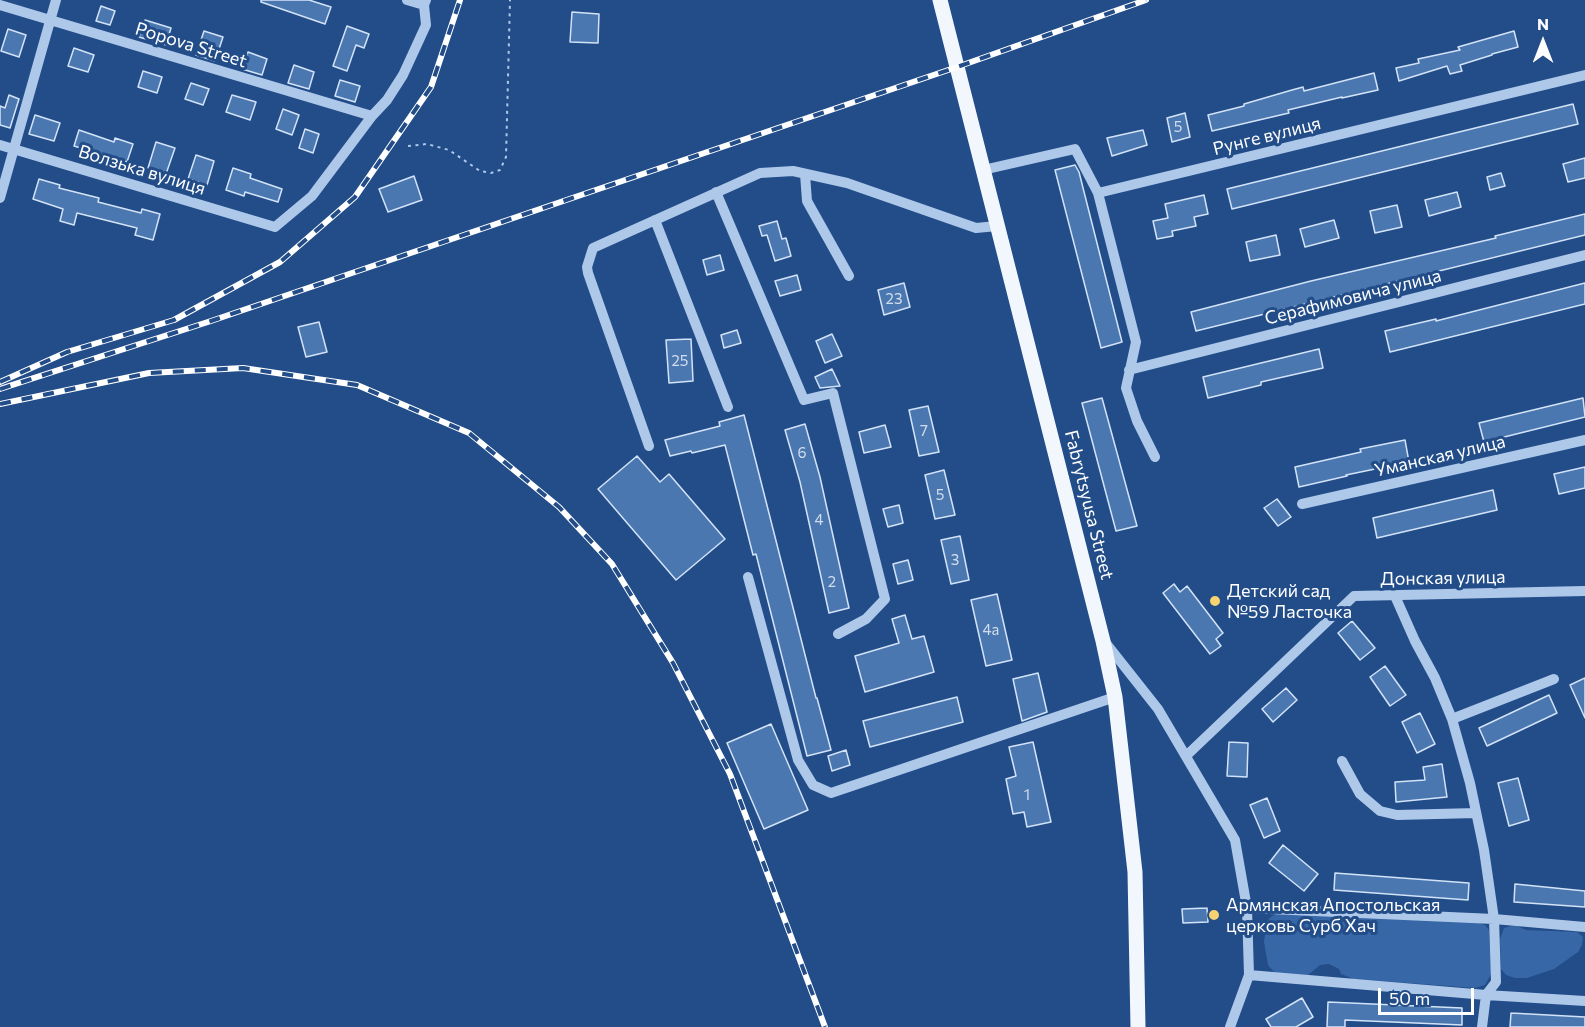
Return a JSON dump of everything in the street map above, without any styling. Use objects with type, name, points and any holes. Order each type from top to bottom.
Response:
[{"type":"main road","name":"Fabrytsyusa Street","points":[[942,1],[1103,641],[1115,697],[1135,872],[1138,1027]]},
{"type":"street","points":[[0,198],[56,0]]},
{"type":"street","points":[[372,116],[387,100],[403,75],[426,25],[425,3],[407,0]]},
{"type":"street","name":"Popova Street","points":[[0,5],[372,116]]},
{"type":"street","name":"Рунге вулиця","points":[[1098,194],[1585,75]]},
{"type":"street","name":"Волзька вулиця","points":[[0,145],[275,227],[312,196],[372,116]]},
{"type":"street","points":[[983,170],[1075,149],[1098,194],[1136,342],[1128,370],[1126,388],[1137,421],[1155,457]]},
{"type":"street","points":[[649,446],[587,267],[593,248],[760,173],[793,171],[847,183],[976,228],[998,226]]},
{"type":"street","points":[[805,174],[807,201],[849,276]]},
{"type":"street","points":[[716,192],[804,400],[833,393],[885,599],[866,619],[838,634]]},
{"type":"street","points":[[655,220],[728,407]]},
{"type":"street","name":"Серафимовича улица","points":[[1128,370],[1585,255]]},
{"type":"street","name":"Уманская улица","points":[[1302,504],[1585,440]]},
{"type":"street","points":[[748,577],[798,760],[813,785],[831,793],[1115,697]]},
{"type":"street","name":"Донская улица","points":[[1186,756],[1354,596],[1585,591]]},
{"type":"street","points":[[1395,596],[1414,640],[1435,678],[1452,719],[1484,850],[1494,919],[1496,982],[1486,995],[1482,1027]]},
{"type":"street","points":[[1103,641],[1158,709],[1235,840],[1247,908],[1249,975],[1230,1027]]},
{"type":"street","points":[[1452,719],[1554,679]]},
{"type":"street","points":[[1342,761],[1360,795],[1380,811],[1397,815],[1476,813]]},
{"type":"street","points":[[1247,908],[1494,919],[1585,927]]},
{"type":"street","points":[[1249,975],[1585,1001]]},
{"type":"path","points":[[408,146],[428,144],[449,150],[480,171],[491,173],[500,170],[506,156],[510,0]]},
{"type":"shaded area","points":[[1278,914],[1477,922],[1485,925],[1489,930],[1491,974],[1485,985],[1475,988],[1354,979],[1341,974],[1339,969],[1329,964],[1320,965],[1308,975],[1280,974],[1268,965],[1264,942],[1267,921]]},
{"type":"shaded area","points":[[1515,925],[1526,930],[1577,932],[1583,937],[1582,945],[1578,952],[1554,969],[1527,978],[1515,978],[1506,975],[1501,969],[1500,939],[1504,928]]},
{"type":"building","points":[[261,0],[309,0],[331,7],[325,24],[261,2]]},
{"type":"building","points":[[101,6],[115,11],[110,25],[96,21]]},
{"type":"building","points":[[572,12],[599,14],[598,43],[570,42]]},
{"type":"building","points":[[145,20],[171,28],[166,45],[139,37]]},
{"type":"building","points":[[347,26],[369,34],[364,48],[356,45],[347,71],[333,66]]},
{"type":"building","points":[[8,29],[26,35],[19,57],[1,51]]},
{"type":"building","points":[[204,31],[223,37],[215,61],[196,55]]},
{"type":"building","points":[[1514,31],[1518,47],[1460,65],[1462,71],[1450,74],[1447,66],[1399,81],[1396,68],[1419,63],[1418,59],[1460,50],[1458,47]]},
{"type":"building","points":[[74,48],[94,55],[88,72],[68,66]]},
{"type":"building","points":[[248,52],[267,59],[262,75],[242,69]]},
{"type":"building","points":[[294,65],[314,72],[309,89],[288,83]]},
{"type":"building","points":[[143,71],[162,77],[157,93],[138,87]]},
{"type":"building","points":[[1374,73],[1378,90],[1288,110],[1289,113],[1212,131],[1208,115],[1303,87],[1304,91]]},
{"type":"building","points":[[340,80],[360,86],[355,102],[335,96]]},
{"type":"building","points":[[191,83],[209,89],[203,105],[185,99]]},
{"type":"building","points":[[9,95],[19,99],[10,128],[0,125],[0,106],[5,108]]},
{"type":"building","points":[[232,95],[256,102],[250,120],[226,112]]},
{"type":"building","points":[[1573,104],[1578,124],[1232,209],[1227,189]]},
{"type":"building","points":[[283,109],[299,115],[292,135],[276,129]]},
{"type":"building","points":[[1185,113],[1190,137],[1172,142],[1167,118]]},
{"type":"building","points":[[35,115],[60,123],[54,141],[29,134]]},
{"type":"building","points":[[305,129],[319,134],[313,153],[299,148]]},
{"type":"building","points":[[79,130],[114,142],[115,138],[133,144],[127,162],[74,146]]},
{"type":"building","points":[[1143,130],[1147,145],[1112,156],[1107,138]]},
{"type":"building","points":[[156,142],[175,148],[166,174],[148,168]]},
{"type":"building","points":[[196,155],[214,161],[207,185],[188,179]]},
{"type":"building","points":[[1585,158],[1585,178],[1568,182],[1563,164]]},
{"type":"building","points":[[1075,165],[1079,172],[1122,342],[1101,348],[1055,170]]},
{"type":"building","points":[[233,168],[251,174],[250,178],[282,189],[278,202],[245,192],[244,196],[226,190]]},
{"type":"building","points":[[1501,173],[1505,186],[1490,190],[1487,177]]},
{"type":"building","points":[[414,176],[422,200],[388,212],[379,189]]},
{"type":"building","points":[[39,179],[60,185],[59,188],[99,198],[98,202],[141,213],[142,209],[160,214],[153,240],[135,235],[137,228],[77,213],[74,225],[60,221],[63,209],[33,199]]},
{"type":"building","points":[[1457,192],[1461,207],[1429,216],[1425,200]]},
{"type":"building","points":[[1204,195],[1208,214],[1194,217],[1196,226],[1172,231],[1173,236],[1157,239],[1153,221],[1168,218],[1165,204]]},
{"type":"building","points":[[1397,205],[1402,227],[1375,233],[1370,211]]},
{"type":"building","points":[[1585,214],[1585,235],[1196,331],[1191,312],[1311,281],[1496,238],[1495,236]]},
{"type":"building","points":[[1334,220],[1339,238],[1305,247],[1300,229]]},
{"type":"building","points":[[777,221],[782,239],[786,238],[791,256],[775,261],[767,235],[762,236],[759,226]]},
{"type":"building","points":[[1276,235],[1280,255],[1250,261],[1246,242]]},
{"type":"building","points":[[720,255],[724,270],[707,275],[703,260]]},
{"type":"building","points":[[797,275],[801,290],[780,296],[775,281]]},
{"type":"building","points":[[904,283],[910,307],[884,315],[878,290]]},
{"type":"building","points":[[1585,283],[1585,304],[1390,352],[1385,331],[1436,319],[1436,321]]},
{"type":"building","points":[[319,322],[327,352],[306,357],[298,327]]},
{"type":"building","points":[[737,330],[741,343],[724,348],[721,335]]},
{"type":"building","points":[[832,334],[842,356],[825,363],[816,341]]},
{"type":"building","points":[[691,339],[693,381],[669,383],[666,340]]},
{"type":"building","points":[[1319,349],[1323,368],[1261,382],[1261,385],[1208,398],[1203,377]]},
{"type":"building","points":[[832,369],[840,386],[820,388],[815,377]]},
{"type":"building","points":[[1102,398],[1137,526],[1116,531],[1082,403]]},
{"type":"building","points":[[1583,398],[1585,417],[1484,442],[1479,423]]},
{"type":"building","points":[[928,406],[939,452],[919,456],[909,410]]},
{"type":"building","points":[[744,415],[831,750],[807,756],[756,554],[753,555],[725,445],[670,456],[665,440],[720,426],[719,422]]},
{"type":"building","points":[[805,424],[820,477],[849,608],[829,613],[800,482],[785,430]]},
{"type":"building","points":[[885,425],[891,447],[864,453],[859,432]]},
{"type":"building","points":[[1405,440],[1409,462],[1299,487],[1295,467],[1361,452],[1360,449]]},
{"type":"building","points":[[637,456],[660,482],[669,474],[725,539],[676,580],[598,489]]},
{"type":"building","points":[[1585,467],[1585,488],[1559,494],[1554,474]]},
{"type":"building","points":[[944,470],[955,515],[935,519],[925,475]]},
{"type":"building","points":[[1493,490],[1497,510],[1377,538],[1373,518]]},
{"type":"building","points":[[1277,499],[1291,517],[1278,526],[1264,508]]},
{"type":"building","points":[[899,505],[903,523],[888,527],[883,509]]},
{"type":"building","points":[[960,536],[969,580],[951,584],[941,540]]},
{"type":"building","points":[[908,560],[913,580],[898,584],[893,564]]},
{"type":"building","points":[[1174,584],[1180,592],[1187,586],[1223,633],[1216,639],[1221,646],[1210,654],[1163,593]]},
{"type":"building","points":[[997,594],[1012,660],[986,666],[971,600]]},
{"type":"building","points":[[905,615],[912,639],[924,636],[934,672],[865,692],[855,656],[899,643],[892,619]]},
{"type":"building","points":[[1352,621],[1375,648],[1360,660],[1338,633]]},
{"type":"building","points":[[1385,666],[1406,695],[1390,706],[1370,677]]},
{"type":"building","points":[[1038,673],[1047,712],[1022,721],[1013,679]]},
{"type":"building","points":[[1585,678],[1585,718],[1570,685]]},
{"type":"building","points":[[1286,688],[1297,700],[1273,722],[1262,709]]},
{"type":"building","points":[[1549,695],[1557,713],[1487,746],[1479,728]]},
{"type":"building","points":[[957,697],[963,722],[870,747],[863,721]]},
{"type":"building","points":[[1420,713],[1435,744],[1417,753],[1402,722]]},
{"type":"building","points":[[771,724],[808,810],[764,829],[727,743]]},
{"type":"building","points":[[1033,742],[1051,822],[1027,827],[1024,812],[1013,814],[1006,779],[1016,776],[1009,747]]},
{"type":"building","points":[[1229,742],[1248,743],[1247,777],[1227,776]]},
{"type":"building","points":[[846,750],[850,765],[832,771],[828,756]]},
{"type":"building","points":[[1442,764],[1447,797],[1396,802],[1395,782],[1425,780],[1423,767]]},
{"type":"building","points":[[1518,778],[1529,820],[1509,826],[1498,783]]},
{"type":"building","points":[[1267,798],[1280,831],[1264,838],[1250,805]]},
{"type":"building","points":[[1283,845],[1318,874],[1304,891],[1269,863]]},
{"type":"building","points":[[1335,873],[1469,883],[1468,900],[1334,890]]},
{"type":"building","points":[[1515,884],[1585,891],[1585,907],[1514,902]]},
{"type":"building","points":[[1207,908],[1208,922],[1183,923],[1182,909]]},
{"type":"building","points":[[1302,998],[1313,1017],[1296,1027],[1271,1027],[1266,1019]]},
{"type":"building","points":[[1328,1002],[1462,1008],[1462,1025],[1345,1020],[1345,1027],[1327,1027]]},
{"type":"building","points":[[1511,1013],[1585,1017],[1585,1027],[1510,1027]]},
{"type":"railway","points":[[0,382],[67,352],[174,320],[280,262],[355,197],[431,87],[460,0]]},
{"type":"railway","points":[[0,389],[211,321],[957,67],[1146,0]]},
{"type":"railway","points":[[0,404],[149,373],[243,368],[357,385],[469,433],[559,507],[612,564],[673,663],[730,774],[825,1027]]},
{"type":"place","name":"Детский сад №59 Ласточка","points":[[1215,601]]},
{"type":"place","name":"Армянская Апостольская церковь Сурб Хач","points":[[1214,915]]}]
